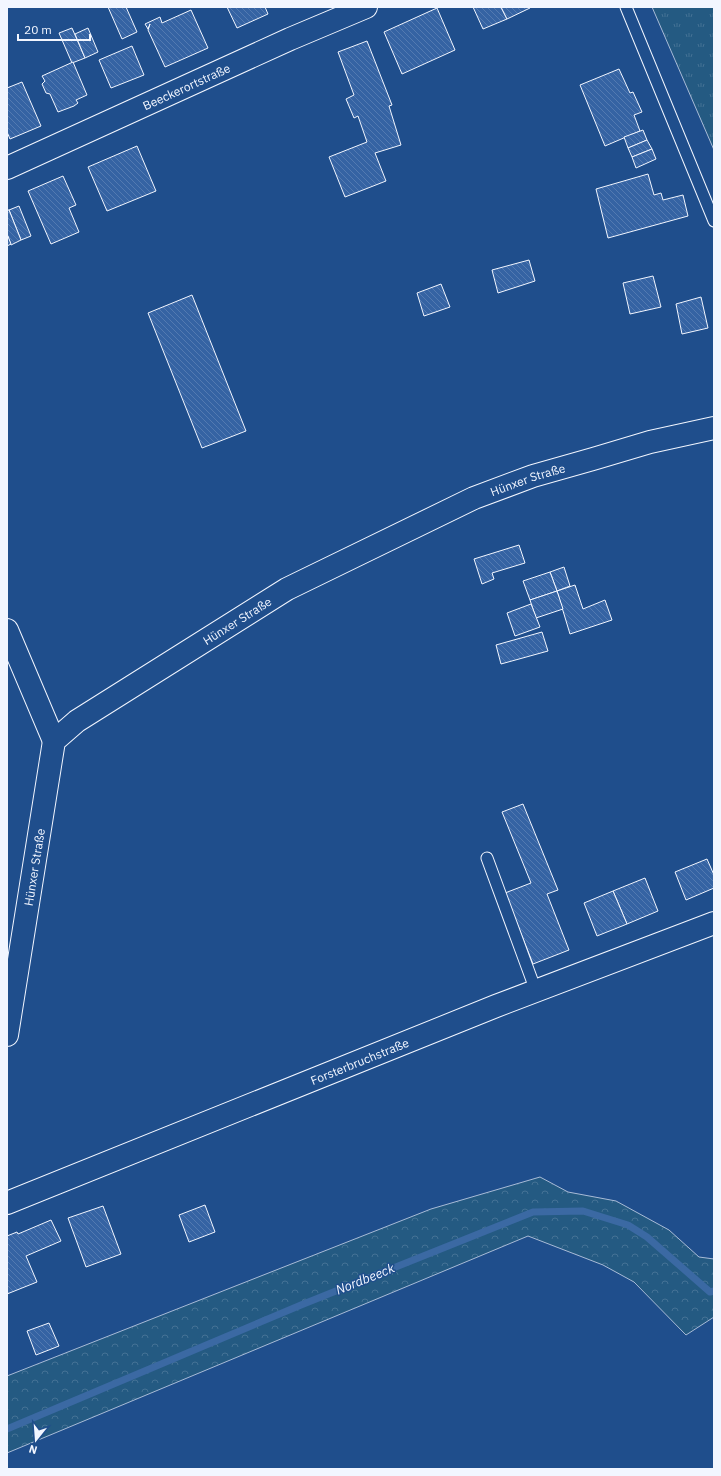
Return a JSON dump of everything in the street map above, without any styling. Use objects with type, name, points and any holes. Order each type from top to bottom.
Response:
[{"type":"street","name":"Beeckerortstraße","points":[[7,168],[290,39],[366,7]]},
{"type":"street","name":"Hünxer Straße","points":[[7,1035],[54,741],[77,721],[287,589],[474,498],[533,476],[593,458],[650,442],[714,428]]},
{"type":"street","points":[[7,630],[54,741]]},
{"type":"street","name":"Forsterbruchstraße","points":[[7,1203],[536,991],[714,923]]},
{"type":"lane","points":[[626,7],[714,221]]},
{"type":"lane","points":[[487,858],[536,991]]},
{"type":"green space","points":[[652,7],[714,7],[714,150]]},
{"type":"green space","points":[[540,1177],[568,1192],[616,1201],[669,1230],[699,1257],[714,1259],[714,1317],[686,1335],[634,1282],[603,1265],[528,1236],[7,1453],[7,1376],[431,1209]]},
{"type":"building","points":[[108,7],[126,7],[137,32],[122,39]]},
{"type":"building","points":[[227,7],[265,7],[268,14],[237,28]]},
{"type":"building","points":[[473,7],[501,7],[507,19],[483,29]]},
{"type":"building","points":[[501,7],[530,7],[530,8],[507,19]]},
{"type":"building","points":[[437,8],[455,50],[402,74],[384,32]]},
{"type":"building","points":[[191,10],[208,48],[165,67],[148,30],[150,24],[148,29],[145,24],[160,17],[162,23]]},
{"type":"building","points":[[72,28],[85,58],[72,63],[59,33]]},
{"type":"building","points":[[88,28],[98,52],[85,58],[75,34]]},
{"type":"building","points":[[367,41],[392,105],[389,106],[401,145],[375,153],[386,181],[345,197],[329,157],[367,142],[358,116],[354,118],[346,99],[354,95],[338,52]]},
{"type":"building","points":[[132,46],[144,75],[111,88],[99,60]]},
{"type":"building","points":[[73,62],[87,95],[76,100],[78,103],[74,106],[58,112],[50,94],[46,93],[42,84],[45,81],[42,76]]},
{"type":"building","points":[[619,69],[630,93],[633,92],[642,112],[634,115],[640,131],[605,146],[580,85]]},
{"type":"building","points":[[22,82],[41,126],[10,139],[7,132],[7,88]]},
{"type":"building","points":[[643,130],[647,140],[628,148],[624,137]]},
{"type":"building","points":[[647,140],[652,149],[632,157],[628,148]]},
{"type":"building","points":[[137,146],[156,191],[107,211],[88,167]]},
{"type":"building","points":[[652,149],[656,159],[636,168],[632,157]]},
{"type":"building","points":[[648,174],[654,195],[661,193],[663,200],[683,195],[688,216],[608,238],[596,189]]},
{"type":"building","points":[[63,176],[76,205],[69,208],[79,232],[51,244],[28,191]]},
{"type":"building","points":[[19,206],[31,236],[21,240],[9,210]]},
{"type":"building","points":[[7,210],[9,210],[21,240],[11,245],[7,234]]},
{"type":"building","points":[[7,234],[11,244],[7,246]]},
{"type":"building","points":[[529,260],[535,281],[498,293],[492,270]]},
{"type":"building","points":[[653,276],[661,307],[630,314],[623,283]]},
{"type":"building","points":[[441,284],[450,307],[424,316],[417,293]]},
{"type":"building","points":[[192,295],[246,431],[202,448],[148,313]]},
{"type":"building","points":[[701,297],[708,328],[682,334],[676,304]]},
{"type":"building","points":[[519,545],[525,563],[492,573],[494,579],[482,584],[474,559]]},
{"type":"building","points":[[564,567],[570,586],[557,591],[550,572]]},
{"type":"building","points":[[550,572],[557,591],[530,600],[523,581]]},
{"type":"building","points":[[575,585],[583,609],[605,600],[612,620],[570,634],[557,591]]},
{"type":"building","points":[[557,591],[563,609],[536,618],[530,600]]},
{"type":"building","points":[[531,604],[540,627],[515,636],[507,613]]},
{"type":"building","points":[[542,632],[548,651],[501,664],[496,645]]},
{"type":"building","points":[[523,804],[558,890],[547,894],[569,950],[533,964],[505,893],[531,883],[502,812]]},
{"type":"building","points":[[707,859],[714,875],[714,888],[686,900],[675,872]]},
{"type":"building","points":[[645,878],[658,911],[627,924],[613,891]]},
{"type":"building","points":[[613,891],[627,924],[597,936],[584,903]]},
{"type":"building","points":[[205,1205],[215,1232],[189,1242],[179,1215]]},
{"type":"building","points":[[103,1206],[121,1254],[86,1267],[68,1218]]},
{"type":"building","points":[[51,1220],[61,1241],[26,1256],[37,1282],[7,1294],[7,1236],[17,1232],[18,1234]]},
{"type":"building","points":[[49,1323],[59,1346],[36,1355],[27,1331]]},
{"type":"waterway","name":"Nordbeeck","points":[[7,1429],[301,1305],[533,1212],[583,1211],[628,1225],[647,1237],[710,1292],[714,1291]]}]
